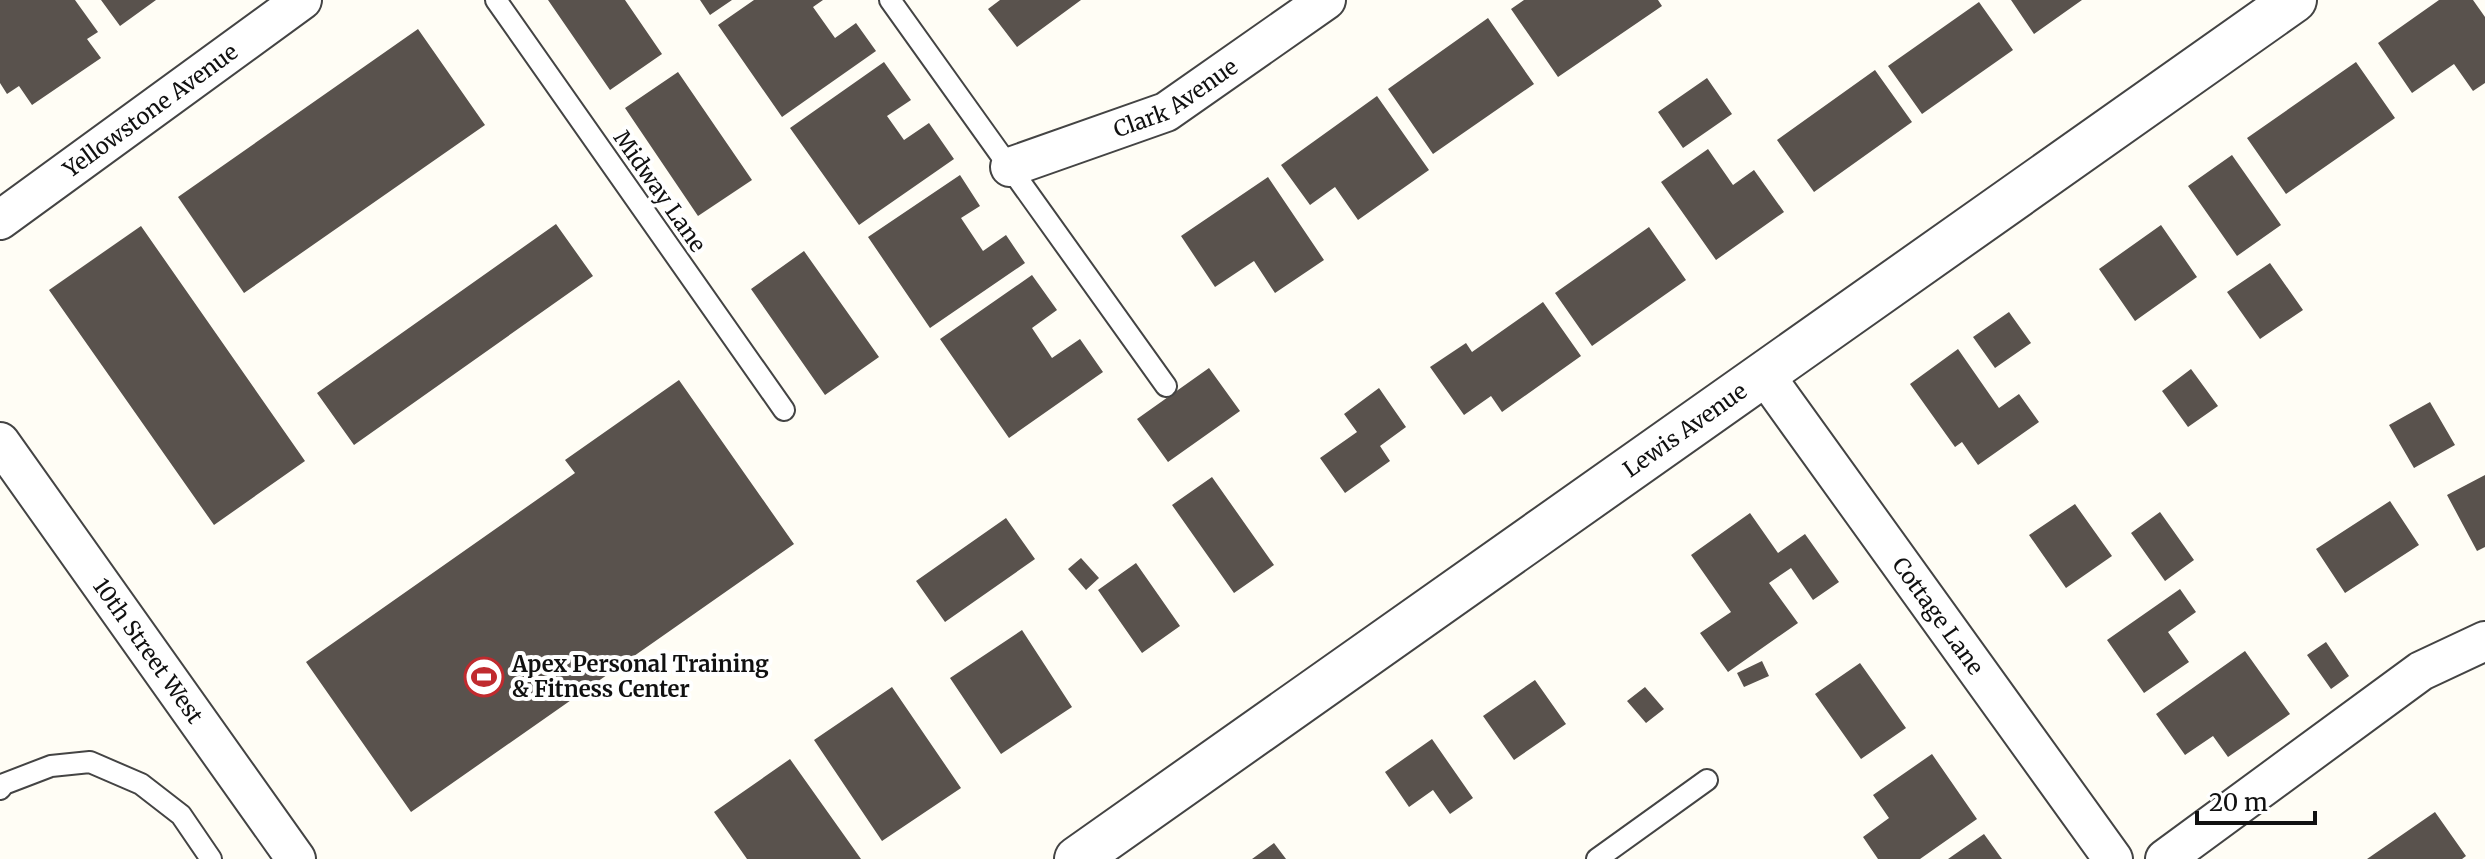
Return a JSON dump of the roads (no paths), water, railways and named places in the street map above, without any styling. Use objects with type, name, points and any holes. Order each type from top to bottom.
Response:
[{"type":"street","name":"Yellowstone Avenue","points":[[0,220],[302,0]]},
{"type":"street","name":"Clark Avenue","points":[[1010,167],[1166,112],[1326,0]]},
{"type":"street","name":"Lewis Avenue","points":[[1077,859],[2294,0]]},
{"type":"street","name":"Cottage Lane","points":[[1764,374],[2113,859]]},
{"type":"street","name":"10th Street West","points":[[0,442],[296,859]]},
{"type":"street","points":[[2165,859],[2421,671],[2485,641]]},
{"type":"lane","name":"Midway Lane","points":[[496,0],[784,410]]},
{"type":"lane","points":[[890,0],[1166,386]]},
{"type":"lane","points":[[0,789],[4,784],[51,766],[90,762],[141,784],[181,815],[211,859]]},
{"type":"lane","points":[[1597,859],[1707,780]]},
{"type":"place","name":"Apex Personal Training & Fitness Center","points":[[484,677]]}]
